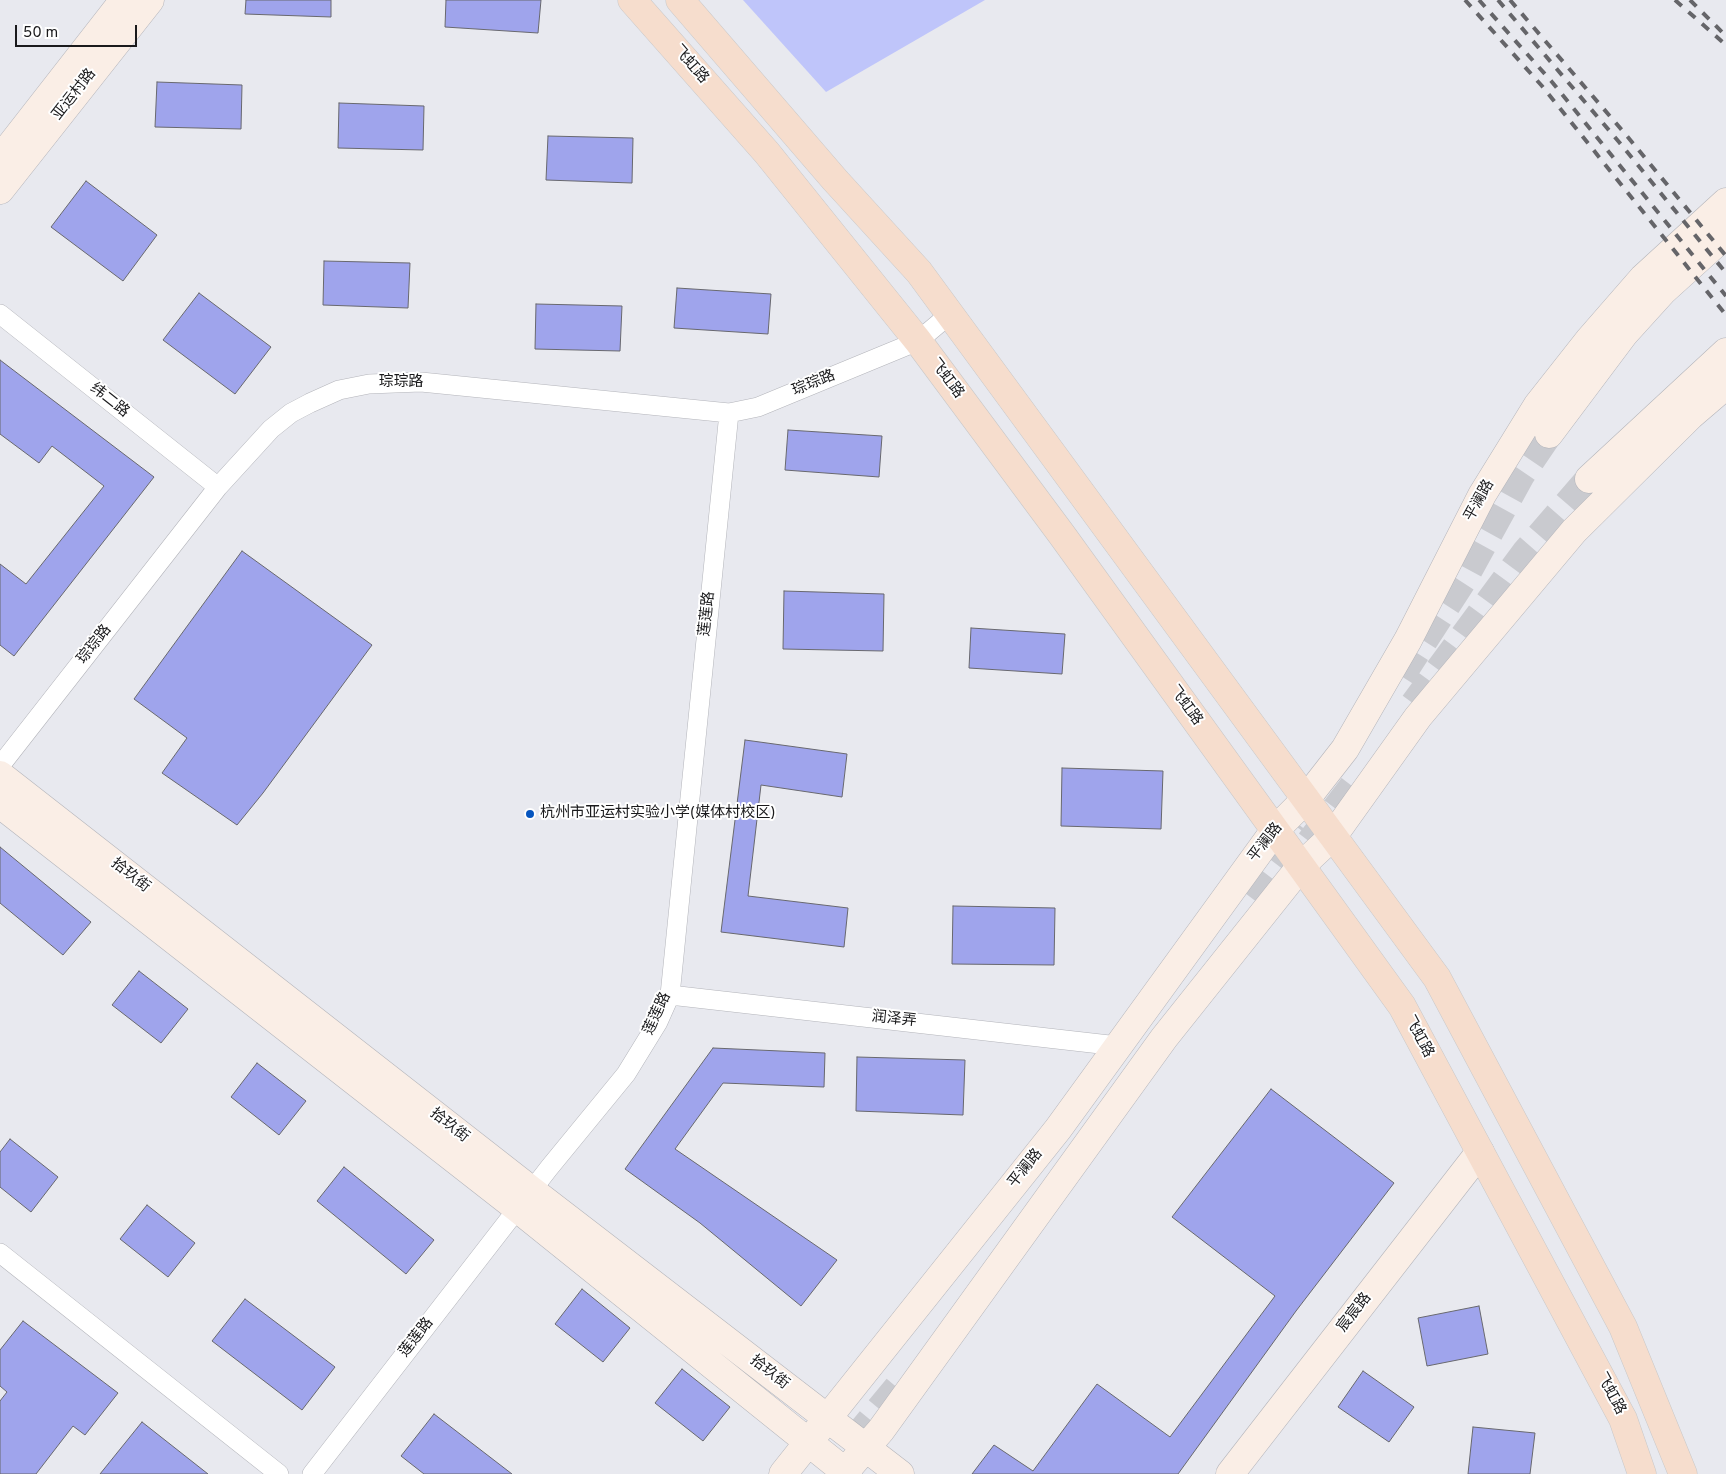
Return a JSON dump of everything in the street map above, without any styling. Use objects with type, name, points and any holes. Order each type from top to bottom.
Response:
[{"type":"main road","name":"亚运村路","points":[[0,159],[124,0]]},
{"type":"main road","name":"亚运村路","points":[[0,190],[150,0]]},
{"type":"main road","name":"飞虹路","points":[[632,0],[767,153],[918,341],[1062,534],[1402,1006],[1623,1419],[1642,1474]]},
{"type":"main road","points":[[680,0],[835,180],[919,272],[1437,978],[1623,1327],[1683,1474]]},
{"type":"main road","name":"平澜路","points":[[783,1474],[1058,1129],[1275,830],[1306,799],[1345,749],[1408,640],[1482,495],[1537,406],[1589,340],[1642,278],[1726,202]]},
{"type":"main road","points":[[1549,434],[1630,327],[1663,291],[1726,234]]},
{"type":"main road","points":[[1589,479],[1726,352]]},
{"type":"main road","points":[[846,1473],[887,1422],[1164,1038],[1301,866],[1333,836],[1418,717],[1574,531],[1690,416],[1726,385]]},
{"type":"main road","name":"拾玖街","points":[[0,775],[524,1199],[846,1473]]},
{"type":"main road","name":"拾玖街","points":[[0,804],[524,1199],[828,1418],[900,1474]]},
{"type":"main road","name":"宸宸路","points":[[1230,1474],[1480,1152]]},
{"type":"street","name":"纬二路","points":[[0,314],[218,487]]},
{"type":"street","name":"琮琮路","points":[[0,766],[218,487],[271,429],[291,413],[339,390],[369,384],[421,382],[729,413],[758,407],[918,341],[950,314]]},
{"type":"street","name":"莲莲路","points":[[312,1474],[524,1199],[626,1074],[658,1022],[670,995],[729,413]]},
{"type":"street","name":"润泽弄","points":[[670,995],[1118,1046]]},
{"type":"street","points":[[0,1253],[279,1474]]},
{"type":"shaded area","points":[[743,0],[985,0],[826,92]]},
{"type":"building","points":[[246,0],[331,0],[331,17],[245,14]]},
{"type":"building","points":[[446,0],[541,0],[538,33],[445,27]]},
{"type":"building","points":[[157,82],[242,85],[241,129],[155,127]]},
{"type":"building","points":[[339,103],[424,106],[423,150],[338,148]]},
{"type":"building","points":[[548,136],[633,138],[632,183],[546,180]]},
{"type":"building","points":[[86,181],[157,235],[123,281],[51,227]]},
{"type":"building","points":[[324,261],[410,263],[408,308],[323,305]]},
{"type":"building","points":[[677,288],[771,294],[768,334],[674,328]]},
{"type":"building","points":[[199,293],[271,347],[235,394],[163,340]]},
{"type":"building","points":[[536,304],[622,306],[620,351],[535,349]]},
{"type":"building","points":[[0,360],[154,477],[14,656],[0,645],[0,564],[26,584],[104,486],[52,446],[39,463],[0,434]]},
{"type":"building","points":[[788,430],[882,436],[879,477],[785,470]]},
{"type":"building","points":[[242,551],[372,645],[263,793],[237,825],[162,773],[187,738],[134,699]]},
{"type":"building","points":[[784,591],[884,594],[883,651],[783,649]]},
{"type":"building","points":[[971,628],[1065,634],[1062,674],[969,668]]},
{"type":"building","points":[[745,740],[847,754],[842,797],[761,785],[748,896],[848,908],[844,947],[721,932]]},
{"type":"building","points":[[1062,768],[1163,771],[1161,829],[1061,826]]},
{"type":"building","points":[[0,847],[91,922],[63,955],[0,903]]},
{"type":"building","points":[[953,906],[1055,908],[1054,965],[952,964]]},
{"type":"building","points":[[139,971],[188,1009],[161,1043],[112,1005]]},
{"type":"building","points":[[713,1048],[825,1053],[824,1087],[723,1083],[675,1149],[837,1260],[801,1306],[700,1223],[625,1169]]},
{"type":"building","points":[[857,1057],[965,1060],[963,1115],[856,1111]]},
{"type":"building","points":[[257,1063],[306,1101],[279,1135],[231,1097]]},
{"type":"building","points":[[1271,1089],[1394,1183],[1296,1311],[1178,1474],[972,1474],[994,1445],[1033,1471],[1097,1384],[1170,1437],[1275,1296],[1172,1217]]},
{"type":"building","points":[[10,1139],[58,1177],[31,1212],[0,1187],[0,1152]]},
{"type":"building","points":[[344,1167],[434,1240],[406,1274],[317,1201]]},
{"type":"building","points":[[147,1205],[195,1243],[168,1277],[120,1239]]},
{"type":"building","points":[[582,1289],[630,1328],[603,1362],[555,1324]]},
{"type":"building","points":[[245,1299],[335,1367],[302,1410],[212,1341]]},
{"type":"building","points":[[1479,1306],[1488,1354],[1427,1366],[1418,1318]]},
{"type":"building","points":[[23,1321],[118,1393],[85,1435],[73,1426],[36,1474],[0,1474],[0,1401],[7,1392],[0,1386],[0,1350]]},
{"type":"building","points":[[682,1369],[730,1407],[703,1441],[655,1403]]},
{"type":"building","points":[[1363,1371],[1414,1407],[1389,1442],[1338,1407]]},
{"type":"building","points":[[434,1414],[512,1474],[424,1474],[401,1456]]},
{"type":"building","points":[[142,1422],[208,1474],[100,1474]]},
{"type":"building","points":[[1473,1427],[1535,1433],[1530,1474],[1468,1474]]},
{"type":"tunnel","points":[[1401,676],[1465,577],[1521,475],[1549,434]]},
{"type":"tunnel","points":[[1414,704],[1525,553],[1589,479]]},
{"type":"tunnel","points":[[1310,842],[1360,777]]},
{"type":"tunnel","points":[[1245,893],[1298,824]]},
{"type":"tunnel","points":[[826,1474],[898,1387]]},
{"type":"railway","points":[[1465,0],[1542,86],[1726,315]]},
{"type":"railway","points":[[1479,0],[1552,82],[1726,296]]},
{"type":"railway","points":[[1498,0],[1619,142],[1726,273]]},
{"type":"railway","points":[[1510,0],[1627,136],[1726,256]]},
{"type":"railway","points":[[1675,0],[1726,45]]},
{"type":"railway","points":[[1690,0],[1726,36]]},
{"type":"place","name":"杭州市亚运村实验小学(媒体村校区)","points":[[530,814]]}]
